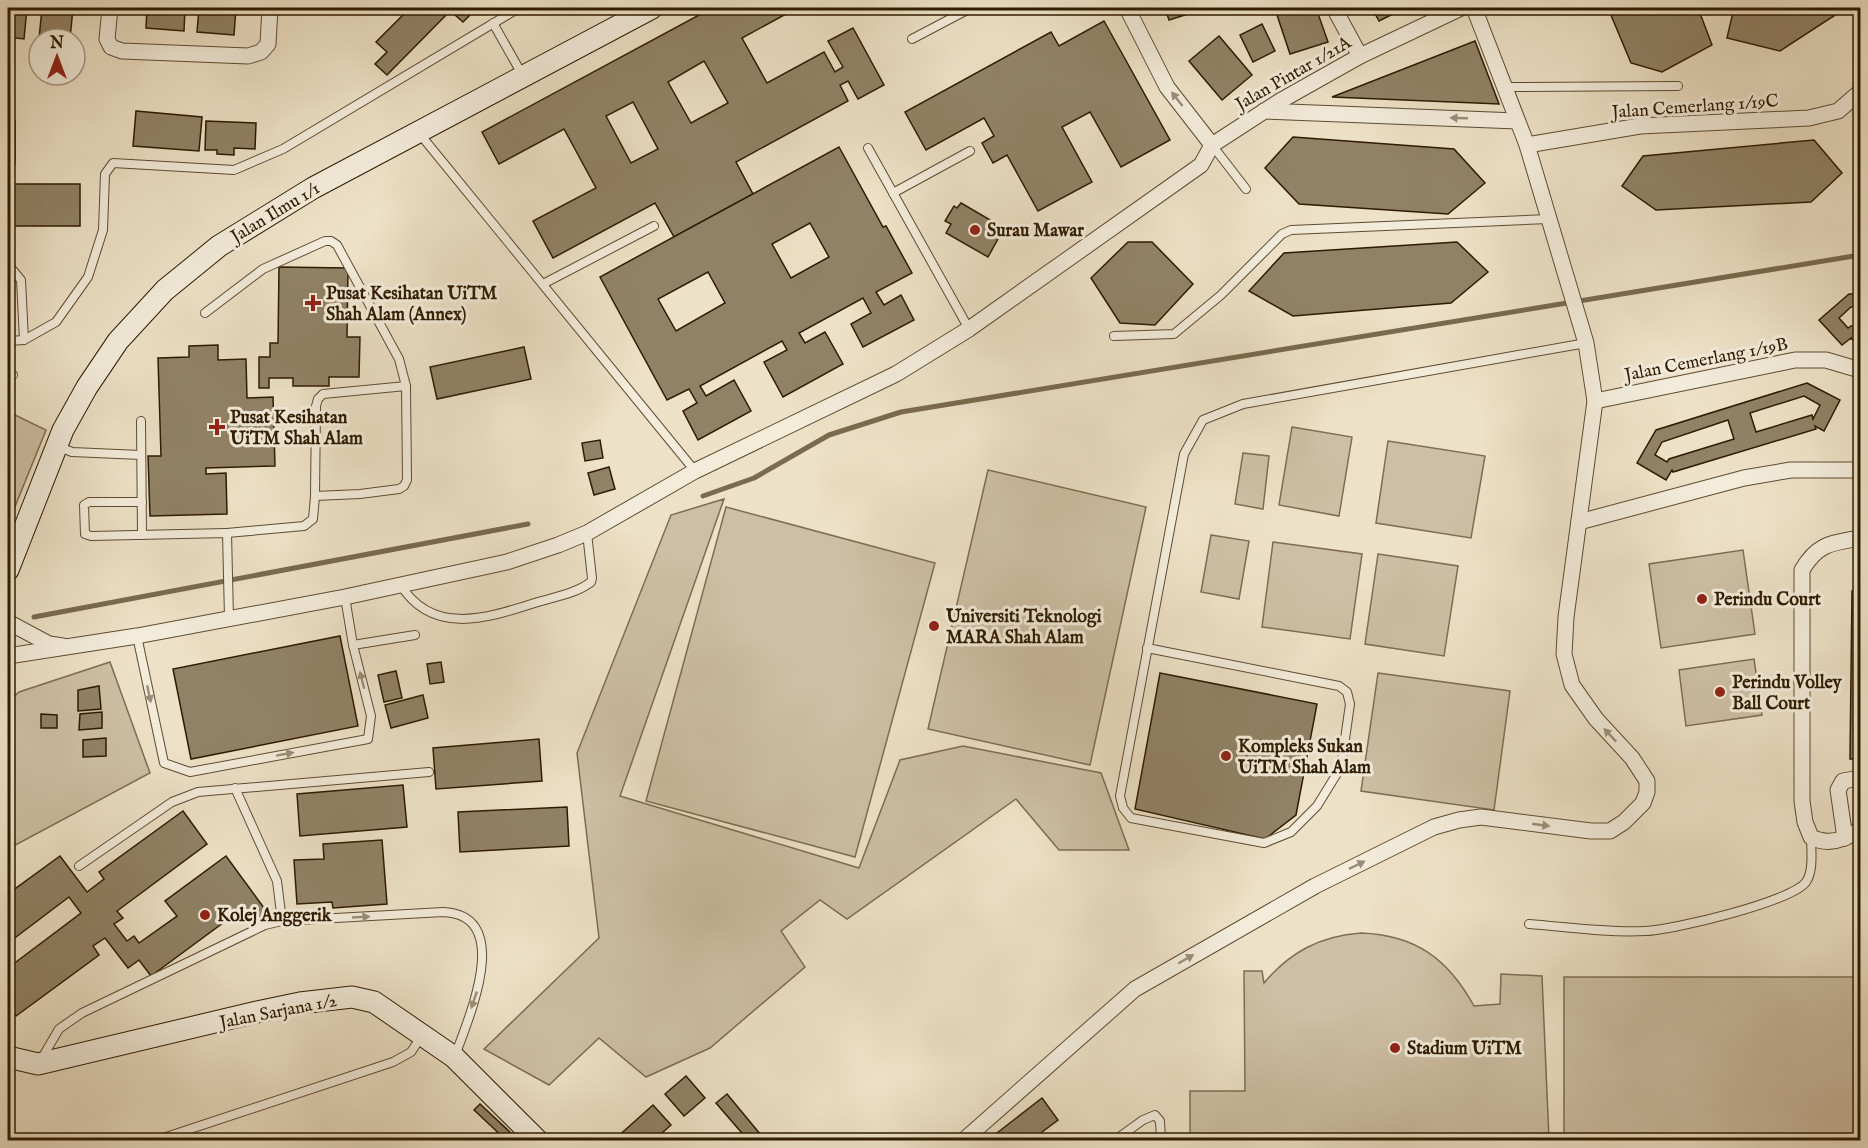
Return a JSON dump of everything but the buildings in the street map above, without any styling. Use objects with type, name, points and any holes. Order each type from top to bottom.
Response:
[{"type":"street","points":[[110,8],[107,39],[111,47],[122,51],[248,56],[261,52],[268,44],[270,8]]},
{"type":"street","name":"Jalan Ilmu 1/1","points":[[8,570],[13,546],[55,446],[87,387],[118,342],[165,290],[219,246],[263,217],[652,8]]},
{"type":"street","points":[[8,656],[137,636],[345,597],[534,555],[587,532],[695,471],[896,374],[969,328],[1201,165],[1212,145],[1167,87],[1127,8]]},
{"type":"street","points":[[1334,8],[1360,56]]},
{"type":"street","name":"Jalan Pintar 1/21A","points":[[1212,145],[1264,111],[1360,56],[1461,8]]},
{"type":"street","points":[[964,1140],[1136,988],[1315,886],[1434,827],[1459,820],[1481,817],[1591,831],[1610,831],[1624,822],[1643,803],[1647,792],[1647,781],[1632,758],[1596,719],[1572,685],[1564,654],[1566,617],[1595,401],[1586,343],[1527,145],[1474,8]]},
{"type":"street","name":"Jalan Cemerlang 1/19C","points":[[1527,145],[1640,126],[1809,118],[1838,111],[1860,92]]},
{"type":"street","points":[[1264,111],[1517,121]]},
{"type":"street","name":"Jalan Cemerlang 1/19B","points":[[1595,401],[1795,360],[1826,360],[1860,370]]},
{"type":"street","points":[[1580,522],[1744,478],[1791,470],[1860,465]]},
{"type":"street","points":[[1860,538],[1830,544],[1811,554],[1802,570],[1802,801],[1805,822],[1810,837],[1829,842],[1845,838],[1860,830]]},
{"type":"street","points":[[8,621],[49,644],[69,646]]},
{"type":"street","points":[[1845,838],[1838,790],[1844,781],[1860,778]]},
{"type":"street","name":"Jalan Sarjana 1/2","points":[[8,1057],[38,1064],[257,1012],[352,997],[374,1002],[454,1057],[537,1140]]},
{"type":"lane","points":[[8,341],[24,340],[56,322],[88,277],[103,230],[105,174],[113,163],[234,170],[283,149],[519,8]]},
{"type":"lane","points":[[912,39],[971,8]]},
{"type":"lane","points":[[493,23],[523,77]]},
{"type":"lane","points":[[1504,87],[1678,86]]},
{"type":"lane","points":[[418,132],[695,471]]},
{"type":"lane","points":[[1212,145],[1246,189]]},
{"type":"lane","points":[[868,148],[969,328]]},
{"type":"lane","points":[[893,193],[970,151]]},
{"type":"lane","points":[[1114,336],[1174,334],[1221,296],[1282,234],[1291,230],[1549,219]]},
{"type":"lane","points":[[543,284],[654,226]]},
{"type":"lane","points":[[205,313],[263,269],[325,241],[331,241],[337,245],[399,359],[406,386],[407,480],[399,489],[315,496]]},
{"type":"lane","points":[[8,267],[21,280],[24,340]]},
{"type":"lane","points":[[1147,648],[1339,686],[1347,692],[1350,704],[1341,767],[1317,806],[1291,832],[1264,843],[1131,818],[1123,808],[1120,796],[1147,648],[1184,454],[1203,420],[1243,405],[1586,343]]},
{"type":"lane","points":[[142,502],[89,502],[84,505],[85,534],[91,536],[227,533],[304,526],[313,519],[318,399],[323,394],[406,386]]},
{"type":"lane","points":[[141,421],[142,535]]},
{"type":"lane","points":[[55,446],[72,452],[141,455]]},
{"type":"lane","points":[[400,584],[409,598],[435,615],[446,619],[460,621],[504,612],[563,594],[591,582],[587,532]]},
{"type":"lane","points":[[227,533],[229,618]]},
{"type":"lane","points":[[137,636],[164,763],[190,772],[368,739],[370,716],[353,645],[345,597]]},
{"type":"lane","points":[[353,645],[415,635]]},
{"type":"lane","points":[[79,866],[172,802],[198,792],[429,772]]},
{"type":"lane","points":[[236,788],[277,882],[282,921]]},
{"type":"lane","points":[[1529,924],[1622,931],[1660,930],[1766,903],[1798,890],[1808,880],[1810,837]]},
{"type":"lane","points":[[38,1064],[59,1029],[82,1013],[265,926],[282,921],[443,912],[456,912],[468,919],[476,927],[481,940],[482,958],[478,988],[454,1057]]},
{"type":"lane","points":[[157,1140],[393,1062],[411,1052],[422,1036]]},
{"type":"lane","points":[[1115,1140],[1143,1120],[1155,1115],[1160,1121],[1161,1140]]},
{"type":"shaded area","points":[[13,414],[46,430],[8,524],[8,419]]},
{"type":"shaded area","points":[[1292,427],[1352,437],[1339,516],[1279,505]]},
{"type":"shaded area","points":[[1388,441],[1485,456],[1471,538],[1376,523]]},
{"type":"shaded area","points":[[1243,453],[1269,456],[1263,509],[1235,504]]},
{"type":"shaded area","points":[[988,470],[1146,507],[1090,765],[928,729]]},
{"type":"shaded area","points":[[724,499],[620,796],[859,868],[900,760],[963,746],[1101,773],[1129,850],[1059,850],[1016,799],[847,919],[820,900],[781,931],[805,967],[710,1048],[646,1077],[599,1038],[549,1085],[484,1049],[599,938],[577,753],[671,515]]},
{"type":"shaded area","points":[[726,507],[935,563],[855,857],[646,801]]},
{"type":"shaded area","points":[[1211,535],[1249,541],[1239,599],[1201,592]]},
{"type":"shaded area","points":[[1273,542],[1362,554],[1350,639],[1262,627]]},
{"type":"shaded area","name":"Perindu Court","points":[[1743,550],[1755,634],[1661,648],[1649,564]]},
{"type":"shaded area","points":[[1378,554],[1458,566],[1444,656],[1365,644]]},
{"type":"shaded area","name":"Perindu Volley Ball Court","points":[[1754,659],[1762,715],[1686,726],[1679,670]]},
{"type":"shaded area","points":[[110,662],[150,773],[8,849],[8,702],[19,692]]},
{"type":"shaded area","points":[[1378,673],[1510,691],[1494,810],[1361,791]]},
{"type":"shaded area","name":"Stadium UiTM","points":[[1361,933],[1398,939],[1428,953],[1453,975],[1474,1006],[1500,1004],[1501,974],[1542,976],[1549,1140],[1190,1140],[1190,1091],[1245,1091],[1244,971],[1262,971],[1264,983],[1295,954],[1319,942]]},
{"type":"shaded area","points":[[1564,977],[1860,977],[1860,1140],[1564,1140]]},
{"type":"waterway","points":[[703,496],[754,478],[829,435],[901,412],[1860,255]]},
{"type":"waterway","points":[[34,617],[528,524]]},
{"type":"place","name":"Surau Mawar","points":[[975,230]]},
{"type":"place","name":"Pusat Kesihatan UiTM Shah Alam (Annex)","points":[[313,303]]},
{"type":"place","name":"Pusat Kesihatan UiTM Shah Alam","points":[[217,427]]},
{"type":"place","name":"Perindu Court","points":[[1702,599]]},
{"type":"place","name":"Universiti Teknologi MARA Shah Alam","points":[[934,626]]},
{"type":"place","name":"Perindu Volley Ball Court","points":[[1720,692]]},
{"type":"place","name":"Kompleks Sukan UiTM Shah Alam","points":[[1226,756]]},
{"type":"place","name":"Kolej Anggerik","points":[[205,915]]},
{"type":"place","name":"Stadium UiTM","points":[[1395,1048]]}]
